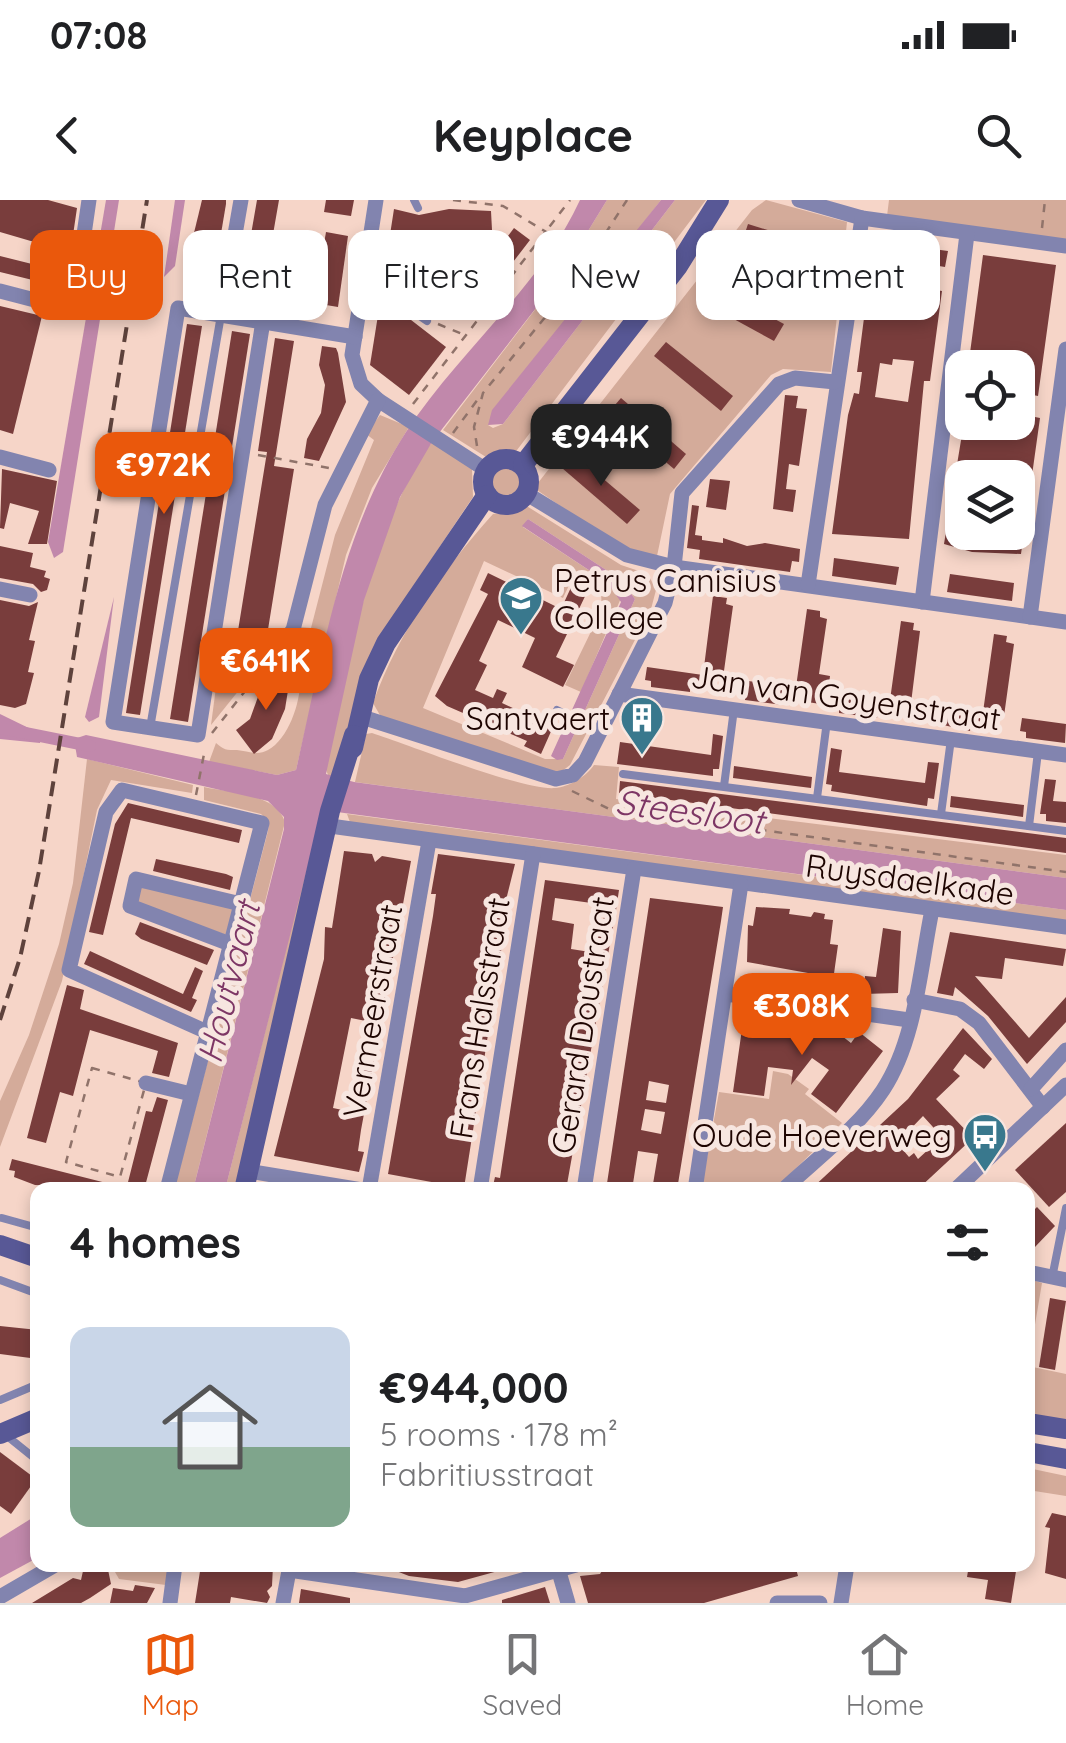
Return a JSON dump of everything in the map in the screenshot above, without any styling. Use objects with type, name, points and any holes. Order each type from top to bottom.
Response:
[{"type":"street","points":[[0,292],[73,310],[90,200]]},
{"type":"street","points":[[236,230],[241,200]]},
{"type":"street","points":[[371,230],[376,200]]},
{"type":"street","points":[[520,463],[678,266],[720,200]]},
{"type":"street","points":[[799,200],[862,218],[1066,246]]},
{"type":"street","points":[[808,586],[862,218]]},
{"type":"street","points":[[922,602],[967,234]]},
{"type":"street","points":[[183,309],[178,308],[113,722],[150,728],[202,744],[219,660],[243,452],[263,322]]},
{"type":"street","points":[[251,320],[355,336]]},
{"type":"street","points":[[246,1180],[368,679],[386,643],[463,535],[475,528],[491,499],[480,466],[378,400],[361,384],[354,368],[358,320]]},
{"type":"street","points":[[1030,617],[1066,349]]},
{"type":"street","points":[[356,725],[561,779],[578,771],[665,603],[674,566],[682,493],[779,384],[795,378],[835,382]]},
{"type":"street","points":[[264,668],[293,630],[325,505],[378,400]]},
{"type":"street","points":[[0,457],[49,470]]},
{"type":"street","points":[[480,466],[500,459],[520,463],[530,479],[526,494],[509,505],[491,499]]},
{"type":"street","points":[[526,494],[628,555],[674,566],[1066,622]]},
{"type":"street","points":[[0,588],[30,596]]},
{"type":"street","name":"Jan van Goyenstraat","points":[[619,694],[1066,755]]},
{"type":"street","points":[[169,1182],[262,823],[129,789],[116,794],[106,812],[69,970],[207,1032]]},
{"type":"street","name":"Ruysdaelkade","points":[[332,816],[429,841],[1066,928]]},
{"type":"street","name":"Vermeerstraat","points":[[367,1182],[429,841]]},
{"type":"street","name":"Frans Halsstraat","points":[[481,1182],[533,854]]},
{"type":"street","name":"Gerard Doustraat","points":[[585,1182],[634,869]]},
{"type":"street","points":[[230,944],[130,906],[136,879],[240,904]]},
{"type":"street","points":[[696,1182],[741,884]]},
{"type":"street","points":[[791,1182],[884,1089],[910,1020],[932,910]]},
{"type":"street","points":[[726,994],[910,1020]]},
{"type":"street","points":[[914,1000],[968,1014],[992,1036],[1043,1107]]},
{"type":"street","points":[[1031,1089],[1066,1050]]},
{"type":"street","points":[[146,1083],[191,1094]]},
{"type":"street","points":[[963,1182],[1066,1086]]},
{"type":"street","points":[[0,1245],[30,1255]]},
{"type":"street","points":[[2,1430],[30,1421]]},
{"type":"street","points":[[1035,1425],[1066,1429]]},
{"type":"street","points":[[1035,1453],[1066,1459]]},
{"type":"street","points":[[0,1597],[44,1572]]},
{"type":"street","points":[[170,1603],[174,1572]]},
{"type":"street","points":[[283,1603],[289,1572]]},
{"type":"street","points":[[315,1572],[465,1596],[542,1572]]},
{"type":"street","points":[[559,1572],[568,1603]]},
{"type":"street","points":[[842,1603],[845,1572]]},
{"type":"street","points":[[777,1603],[820,1603]]},
{"type":"lane","points":[[150,728],[220,320]]},
{"type":"lane","points":[[724,786],[734,709]]},
{"type":"lane","points":[[557,710],[600,732]]},
{"type":"lane","points":[[816,798],[827,721]]},
{"type":"lane","points":[[941,814],[952,739]]},
{"type":"lane","points":[[1030,826],[1038,752]]},
{"type":"lane","points":[[623,774],[1066,831]]},
{"type":"lane","points":[[1059,1279],[1066,1208]]},
{"type":"lane","points":[[2,1218],[30,1226]]},
{"type":"lane","points":[[0,1280],[30,1291]]},
{"type":"lane","points":[[0,1400],[30,1387]]},
{"type":"lane","points":[[2,1430],[30,1454]]},
{"type":"path","points":[[453,200],[503,206],[542,230]]},
{"type":"path","points":[[551,230],[570,200]]},
{"type":"path","points":[[442,440],[574,282],[627,200]]},
{"type":"path","points":[[1040,243],[1045,200]]},
{"type":"path","points":[[408,418],[534,252]]},
{"type":"path","points":[[427,321],[468,336]]},
{"type":"path","points":[[480,466],[474,427],[483,394]]},
{"type":"path","points":[[243,452],[340,470]]},
{"type":"path","points":[[197,793],[202,744],[264,668]]},
{"type":"path","points":[[561,779],[574,794],[608,809],[1066,872]]},
{"type":"path","points":[[92,1068],[146,1083],[120,1177],[66,1162],[92,1068]]},
{"type":"shaded area","points":[[106,200],[119,200],[114,230],[101,230]]},
{"type":"shaded area","points":[[175,200],[185,200],[175,266],[164,277]]},
{"type":"shaded area","points":[[580,200],[607,200],[589,230],[564,230]]},
{"type":"shaded area","points":[[607,200],[661,200],[638,230],[589,230]]},
{"type":"shaded area","points":[[661,200],[675,200],[652,230],[637,230]]},
{"type":"shaded area","points":[[675,200],[706,200],[676,240],[676,230],[652,230]]},
{"type":"shaded area","points":[[766,200],[847,222],[846,230],[736,230]]},
{"type":"shaded area","points":[[889,200],[1066,200],[1066,240],[887,216]]},
{"type":"shaded area","points":[[534,274],[534,311],[432,442],[400,497],[364,600],[326,774],[354,782],[1066,878],[1066,910],[322,810],[227,1182],[195,1182],[284,817],[268,801],[77,757],[74,739],[86,735],[277,775],[296,770],[336,595],[383,471],[427,403],[496,320],[514,320],[514,299]]},
{"type":"shaded area","points":[[696,281],[696,320],[837,320],[831,372],[783,369],[771,375],[670,494],[657,556],[625,550],[534,488],[666,320],[676,320],[676,307]]},
{"type":"shaded area","points":[[534,311],[534,320],[569,320],[488,425],[493,428],[503,424],[583,320],[615,320],[514,454],[503,451],[486,457],[443,430]]},
{"type":"shaded area","points":[[86,320],[100,320],[63,552],[54,558],[48,542]]},
{"type":"shaded area","points":[[564,320],[583,320],[503,424],[488,425],[492,410]]},
{"type":"shaded area","points":[[380,415],[409,427],[372,488],[346,555],[296,770],[277,775],[209,762],[216,743],[228,750],[264,752],[276,744],[290,724],[300,675],[299,665],[285,655],[298,627],[311,628],[335,535],[374,440],[366,434]]},
{"type":"shaded area","points":[[432,442],[472,469],[473,497],[398,609],[334,778],[329,777],[326,770],[344,685],[376,558],[391,518]]},
{"type":"shaded area","points":[[506,465],[517,470],[522,481],[517,492],[506,497],[495,492],[490,481],[495,470]]},
{"type":"shaded area","points":[[525,505],[621,565],[648,574],[656,590],[651,609],[570,765],[557,775],[381,717],[373,703],[409,626],[440,579],[493,514],[513,512]],"holes":[[[528,519],[620,579],[635,599],[563,759],[545,759],[423,708],[484,561],[563,598],[572,579],[601,593],[602,609],[565,685],[581,692],[621,598],[607,582],[523,527]]]},
{"type":"shaded area","points":[[528,519],[620,579],[635,599],[563,759],[557,760],[551,756],[621,602],[607,582],[522,526]]},
{"type":"shaded area","points":[[114,597],[99,717],[89,722],[85,717]]},
{"type":"shaded area","points":[[223,668],[252,674],[211,725],[218,672]]},
{"type":"shaded area","points":[[0,714],[41,734],[40,743],[0,739]]},
{"type":"shaded area","points":[[366,734],[540,787],[566,786],[594,765],[619,767],[616,799],[1066,855],[1066,878],[355,782]]},
{"type":"shaded area","points":[[87,759],[193,785],[192,793],[111,780],[97,810],[62,981],[0,1147],[0,1101],[29,1035],[59,944],[73,883]]},
{"type":"shaded area","points":[[204,787],[239,793],[272,805],[285,822],[195,1182],[176,1182],[269,822],[261,814],[204,800]]},
{"type":"shaded area","points":[[321,810],[325,816],[238,1182],[227,1182]]},
{"type":"shaded area","points":[[347,814],[1066,910],[1066,921],[351,825]]},
{"type":"shaded area","points":[[140,885],[233,908],[226,935],[136,902]]},
{"type":"shaded area","points":[[773,1071],[788,1074],[809,1089],[805,1094],[842,1123],[782,1182],[703,1182],[719,1092],[769,1099]]},
{"type":"shaded area","points":[[1035,1281],[1042,1283],[1035,1324]]},
{"type":"shaded area","points":[[1035,1367],[1066,1374],[1066,1422],[1035,1417]]},
{"type":"shaded area","points":[[1035,1469],[1066,1476],[1066,1496],[1035,1491]]},
{"type":"shaded area","points":[[30,1519],[30,1562],[0,1578],[0,1538]]},
{"type":"shaded area","points":[[115,1572],[168,1572],[166,1585],[119,1579]]},
{"type":"building","points":[[0,200],[48,200],[77,208],[74,230],[30,230],[30,241],[0,232]]},
{"type":"building","points":[[202,200],[226,200],[221,230],[195,230]]},
{"type":"building","points":[[257,200],[279,200],[274,230],[252,230]]},
{"type":"building","points":[[326,200],[354,200],[351,216],[324,212]]},
{"type":"building","points":[[394,209],[419,215],[449,209],[491,211],[492,230],[391,230]]},
{"type":"building","points":[[748,224],[768,230],[746,230]]},
{"type":"building","points":[[514,228],[530,240],[514,261]]},
{"type":"building","points":[[328,232],[348,236],[338,307],[328,305]]},
{"type":"building","points":[[940,250],[948,251],[945,267],[940,266]]},
{"type":"building","points":[[983,255],[1056,265],[1038,396],[1035,350],[970,350]]},
{"type":"building","points":[[0,256],[30,264],[30,279],[0,272]]},
{"type":"building","points":[[0,306],[30,313],[30,320],[41,320],[13,434],[0,430]]},
{"type":"building","points":[[377,320],[411,320],[446,347],[409,395],[370,365]]},
{"type":"building","points":[[736,320],[777,320],[784,324],[774,341]]},
{"type":"building","points":[[864,320],[938,320],[930,381],[924,381],[909,539],[832,534],[848,415],[854,393],[859,394],[862,372],[857,372]],"holes":[[[893,359],[914,361],[908,402],[875,397],[880,363],[892,365]]]},
{"type":"building","points":[[187,324],[202,326],[140,715],[126,713]]},
{"type":"building","points":[[232,331],[250,334],[188,722],[170,719]]},
{"type":"building","points":[[275,338],[294,341],[274,466],[294,469],[265,648],[236,643],[267,452],[258,451]]},
{"type":"building","points":[[666,342],[733,396],[721,411],[654,356]]},
{"type":"building","points":[[322,346],[336,348],[346,402],[319,461],[304,458],[307,439],[321,413],[325,385],[319,365]]},
{"type":"building","points":[[785,395],[798,396],[796,408],[807,409],[799,466],[789,464],[786,489],[796,490],[793,512],[773,509]]},
{"type":"building","points":[[621,398],[686,454],[674,469],[608,413]]},
{"type":"building","points":[[1035,417],[1040,418],[1034,460],[958,460],[961,440],[1035,440]]},
{"type":"building","points":[[574,454],[640,510],[627,524],[562,468]]},
{"type":"building","points":[[2,469],[57,481],[47,544],[28,544],[39,511],[10,503],[4,529],[0,528]]},
{"type":"building","points":[[710,479],[730,481],[726,510],[706,507]]},
{"type":"building","points":[[692,505],[699,506],[695,535],[702,536],[702,540],[723,543],[723,538],[747,546],[765,543],[800,549],[799,562],[792,561],[790,572],[699,559],[700,550],[687,548]]},
{"type":"building","points":[[0,546],[33,553],[30,567],[46,571],[44,577],[50,579],[47,590],[41,592],[33,584],[0,578]]},
{"type":"building","points":[[965,550],[1022,550],[1021,554]]},
{"type":"building","points":[[834,558],[899,567],[896,585],[832,576]]},
{"type":"building","points":[[488,573],[561,609],[574,581],[589,588],[556,657],[574,665],[563,687],[522,667],[535,638],[498,620],[479,661],[487,665],[475,690],[493,698],[497,689],[507,693],[502,703],[553,727],[541,754],[524,746],[527,741],[447,706],[435,696],[488,594],[480,590]]},
{"type":"building","points":[[950,574],[1014,583],[1012,601],[947,592]]},
{"type":"building","points":[[713,596],[727,598],[726,604],[733,606],[723,678],[716,677],[714,690],[690,686],[690,692],[651,687],[651,681],[645,680],[647,667],[703,675]]},
{"type":"building","points":[[0,600],[29,606],[38,602],[29,640],[35,641],[28,672],[34,673],[26,704],[15,708],[0,705]]},
{"type":"building","points":[[807,609],[820,611],[820,617],[827,619],[819,674],[830,676],[828,692],[890,700],[901,621],[914,623],[913,630],[920,631],[911,703],[961,710],[983,712],[994,634],[1007,636],[1006,642],[1014,644],[1004,716],[996,715],[995,727],[971,724],[970,731],[894,714],[878,712],[877,718],[839,713],[839,707],[795,700],[784,699],[783,705],[745,700],[745,694],[739,693],[740,680],[796,687]]},
{"type":"building","points":[[271,675],[290,678],[285,709],[272,739],[254,754],[236,730],[250,719],[259,694],[255,694]]},
{"type":"building","points":[[1022,718],[1066,724],[1065,743],[1026,738],[1026,732],[1020,731]]},
{"type":"building","points":[[713,734],[723,736],[719,769],[713,769],[713,776],[617,764],[620,742],[711,755]]},
{"type":"building","points":[[831,748],[842,750],[839,772],[925,783],[928,762],[939,763],[934,799],[928,798],[927,806],[831,791],[832,785],[826,784]]},
{"type":"building","points":[[734,766],[812,777],[811,788],[733,778]]},
{"type":"building","points":[[1045,779],[1056,780],[1053,801],[1066,802],[1066,823],[1046,821],[1046,814],[1040,814]]},
{"type":"building","points":[[620,781],[1066,838],[1066,853],[619,793]]},
{"type":"building","points":[[951,796],[1024,805],[1023,817],[950,807]]},
{"type":"building","points":[[128,803],[242,830],[239,843],[131,818],[103,935],[89,932],[115,824]]},
{"type":"building","points":[[344,851],[372,854],[375,862],[382,856],[411,861],[361,1130],[358,1151],[364,1152],[359,1172],[274,1156],[324,959],[325,927],[332,928]],"holes":[[[351,1018],[366,1021],[352,1112],[333,1108]]]},
{"type":"building","points":[[438,854],[515,864],[503,912],[507,913],[465,1182],[431,1182],[388,1174],[433,916],[436,894],[431,894]]},
{"type":"building","points":[[156,859],[226,874],[233,877],[230,890],[153,871]]},
{"type":"building","points":[[545,880],[619,890],[567,1182],[494,1182],[495,1177],[500,1178]],"holes":[[[555,898],[606,905],[602,928],[594,927],[590,952],[571,949],[574,924],[552,920]]]},
{"type":"building","points":[[650,898],[723,907],[678,1182],[653,1182],[658,1154],[638,1151],[633,1182],[607,1182]],"holes":[[[649,1081],[669,1085],[666,1103],[646,1100]],[[645,1109],[665,1112],[661,1134],[641,1130]]]},
{"type":"building","points":[[756,907],[790,909],[789,914],[811,917],[814,912],[833,920],[830,944],[838,945],[831,995],[805,992],[808,973],[747,962],[748,925],[753,926]]},
{"type":"building","points":[[140,922],[214,950],[207,965],[141,939],[135,934]]},
{"type":"building","points":[[883,928],[901,931],[898,993],[863,994],[865,976],[876,977]]},
{"type":"building","points":[[950,932],[1066,949],[1063,966],[1005,958],[1002,979],[975,976],[1029,1038],[1066,997],[1066,1022],[1027,1064],[988,1016],[955,987],[953,996],[937,993]]},
{"type":"building","points":[[90,951],[183,994],[195,967],[203,971],[191,1012],[84,964]]},
{"type":"building","points":[[67,985],[84,990],[80,1009],[178,1043],[169,1077],[152,1073],[158,1051],[90,1030],[73,1096],[60,1092],[46,1143],[27,1138]]},
{"type":"building","points":[[744,1015],[800,1022],[799,1028],[825,1031],[829,1026],[851,1043],[859,1032],[883,1051],[836,1113],[811,1094],[829,1070],[812,1058],[791,1085],[793,1070],[768,1067],[764,1096],[733,1092]]},
{"type":"building","points":[[963,1028],[992,1059],[984,1069],[965,1054],[953,1070],[960,1076],[936,1099],[973,1138],[926,1182],[819,1182],[908,1099]],"holes":[[[923,1116],[942,1137],[918,1159],[914,1153],[909,1157],[897,1143]]]},
{"type":"building","points":[[157,1097],[168,1100],[146,1182],[128,1182],[146,1111],[152,1112]]},
{"type":"building","points":[[1066,1123],[1066,1192],[1049,1207],[1035,1192],[1035,1182],[1026,1182],[1015,1170]]},
{"type":"building","points":[[12,1159],[102,1182],[30,1183],[14,1177],[15,1171],[9,1170]]},
{"type":"building","points":[[1035,1209],[1055,1226],[1035,1247]]},
{"type":"building","points":[[1050,1298],[1066,1301],[1055,1370],[1039,1367]]},
{"type":"building","points":[[0,1326],[30,1329],[30,1358],[0,1354]]},
{"type":"building","points":[[0,1452],[30,1474],[30,1487],[11,1514],[0,1506]]},
{"type":"building","points":[[1052,1513],[1066,1516],[1066,1579],[1045,1573],[1050,1528],[1045,1527]]},
{"type":"building","points":[[83,1572],[108,1572],[111,1584],[81,1603],[32,1603],[73,1578],[81,1580]]},
{"type":"building","points":[[200,1572],[273,1572],[267,1603],[231,1597],[230,1603],[195,1603]]},
{"type":"building","points":[[399,1572],[494,1572],[458,1582]]},
{"type":"building","points":[[797,1572],[798,1576],[704,1603],[588,1603],[580,1576]]},
{"type":"building","points":[[968,1572],[1016,1572],[1011,1603],[985,1599],[988,1580],[967,1577]]},
{"type":"building","points":[[135,1585],[155,1588],[147,1603],[110,1603],[113,1588],[133,1591]]},
{"type":"building","points":[[545,1587],[550,1603],[502,1603],[502,1600]]},
{"type":"building","points":[[301,1589],[350,1598],[350,1603],[299,1603]]},
{"type":"waterway","points":[[0,728],[90,746]]},
{"type":"railway","points":[[0,1020],[20,958],[39,871],[147,200]]},
{"type":"place","name":"Petrus Canisius College","points":[[521,636]]},
{"type":"place","name":"Santvaert","points":[[642,756]]},
{"type":"place","name":"Oude Hoeverweg","points":[[985,1173]]},
{"type":"water label","name":"Steesloot","points":[[690,811]]},
{"type":"water label","name":"Houtvaart","points":[[228,982]]}]
